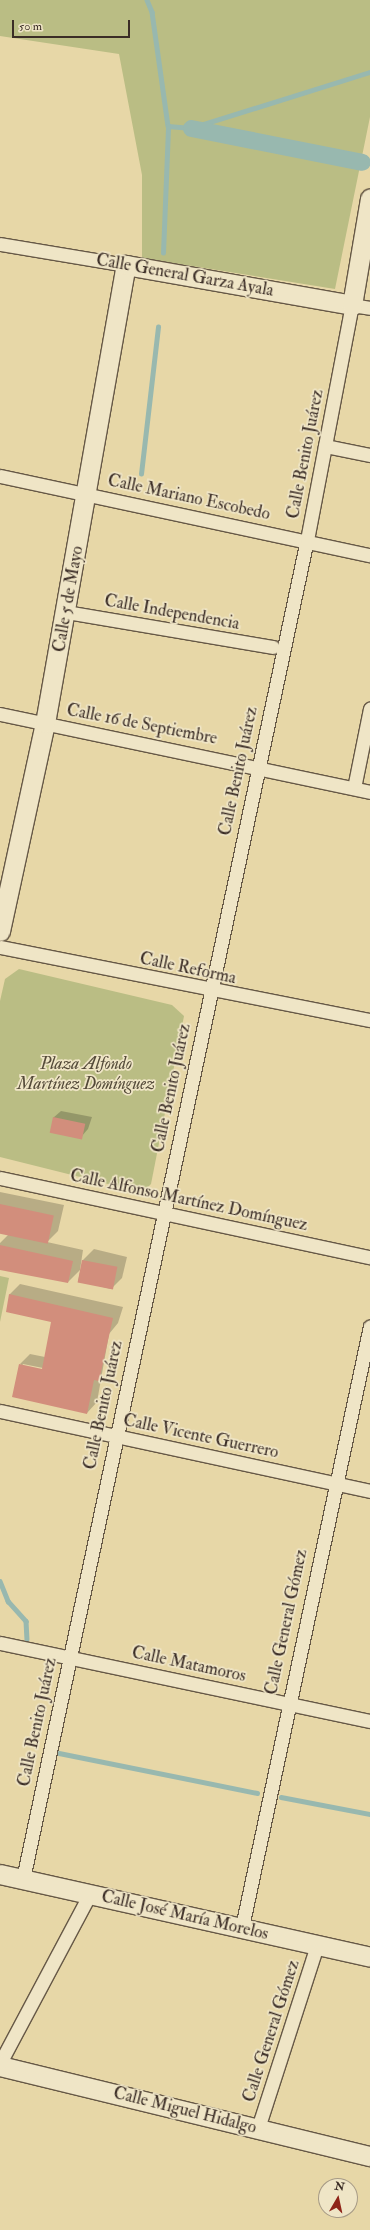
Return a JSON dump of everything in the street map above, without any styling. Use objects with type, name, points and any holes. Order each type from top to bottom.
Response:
[{"type":"street","points":[[361,306],[370,199]]},
{"type":"street","name":"Calle General Garza Ayala","points":[[0,244],[361,306]]},
{"type":"street","name":"Calle 5 de Mayo","points":[[0,931],[45,723],[66,612],[126,265]]},
{"type":"street","name":"Calle Benito Juárez","points":[[24,1879],[115,1435],[257,765],[307,540],[325,446],[361,306]]},
{"type":"street","points":[[325,446],[370,455]]},
{"type":"street","name":"Calle Mariano Escobedo","points":[[0,476],[307,540],[370,555]]},
{"type":"street","name":"Calle Independencia","points":[[66,612],[273,647]]},
{"type":"street","name":"Calle 16 de Septiembre","points":[[0,714],[257,765],[370,792]]},
{"type":"street","points":[[354,788],[369,716]]},
{"type":"street","name":"Calle Reforma","points":[[0,947],[209,991],[370,1020]]},
{"type":"street","name":"Calle Alfonso Martínez Domínguez","points":[[0,1178],[370,1257]]},
{"type":"street","name":"Calle General Gómez","points":[[242,1927],[287,1704],[334,1484],[370,1326]]},
{"type":"street","name":"Calle Vicente Guerrero","points":[[0,1411],[370,1491]]},
{"type":"street","name":"Calle Matamoros","points":[[0,1643],[69,1656],[370,1721]]},
{"type":"street","name":"Calle José María Morelos","points":[[0,1874],[242,1927],[370,1957]]},
{"type":"street","points":[[0,2064],[90,1894]]},
{"type":"street","name":"Calle General Gómez","points":[[258,2128],[317,1945]]},
{"type":"street","name":"Calle Miguel Hidalgo","points":[[0,2064],[370,2156]]},
{"type":"green space","points":[[0,0],[370,0],[370,117],[335,289],[142,258],[142,175],[119,54],[0,36]]},
{"type":"green space","name":"Plaza Alfondo Martínez Domínguez","points":[[19,969],[172,1005],[184,1016],[151,1184],[145,1190],[136,1191],[0,1157],[0,1001],[5,979]]},
{"type":"green space","points":[[0,1276],[9,1278],[0,1322]]},
{"type":"building","points":[[53,1117],[85,1124],[82,1140],[50,1133]]},
{"type":"building","points":[[0,1204],[54,1215],[48,1244],[0,1234]]},
{"type":"building","points":[[0,1245],[73,1261],[68,1283],[0,1270]]},
{"type":"building","points":[[82,1260],[117,1267],[113,1289],[78,1283]]},
{"type":"building","points":[[9,1294],[113,1318],[99,1381],[94,1380],[87,1414],[12,1397],[19,1364],[42,1369],[51,1322],[6,1312]]},
{"type":"waterway","points":[[147,0],[152,12],[168,126],[191,128],[370,72]]},
{"type":"waterway","points":[[163,253],[168,126]]},
{"type":"waterway","points":[[191,128],[362,162]]},
{"type":"waterway","points":[[141,474],[158,327]]},
{"type":"waterway","points":[[0,1581],[8,1601],[26,1621],[27,1639]]},
{"type":"waterway","points":[[59,1753],[257,1793]]},
{"type":"waterway","points":[[281,1797],[370,1814]]}]
